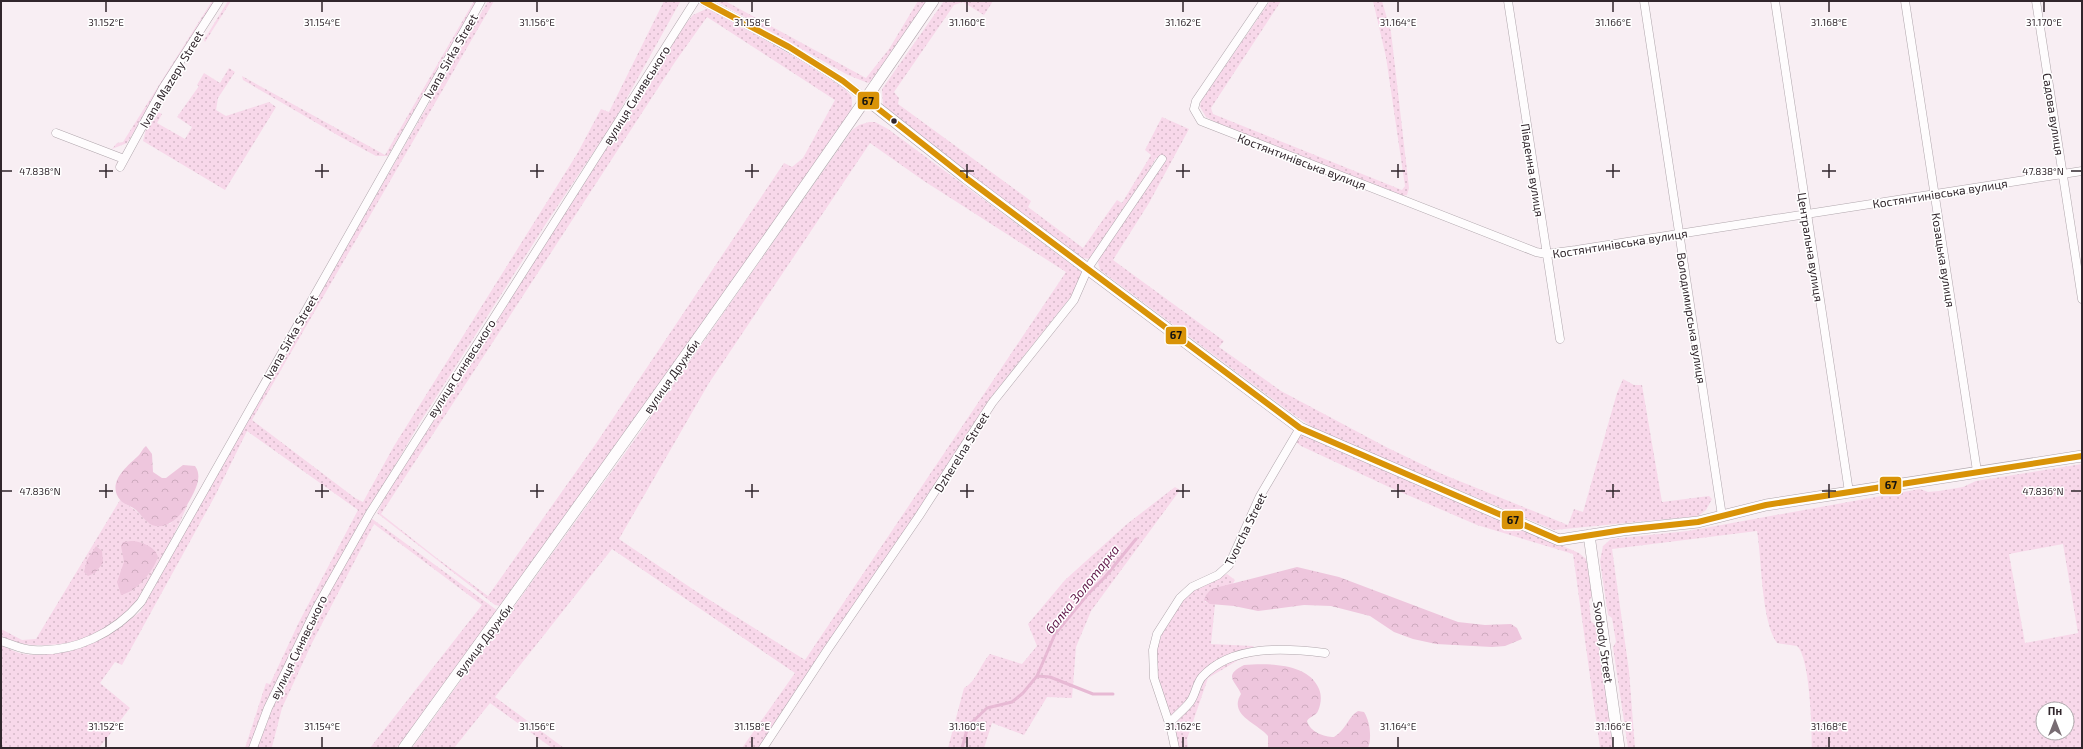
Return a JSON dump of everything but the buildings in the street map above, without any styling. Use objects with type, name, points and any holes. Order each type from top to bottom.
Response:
[{"type":"street","name":"Ivana Mazepy Street","points":[[120,167],[163,88],[219,1]]},
{"type":"street","name":"Ivana Sirka Street","points":[[1,641],[33,650],[72,646],[101,635],[131,615],[141,602],[481,1]]},
{"type":"street","name":"вулиця Синявського","points":[[253,748],[268,708],[317,607],[370,513],[695,1]]},
{"type":"street","points":[[703,1],[789,47],[843,81],[966,178],[1300,428],[1559,540],[1692,523],[1766,505],[2082,456]]},
{"type":"street","name":"вулиця Дружби","points":[[404,748],[508,607],[866,100],[933,1]]},
{"type":"street","name":"Костянтинівська вулиця","points":[[1264,1],[1196,101],[1194,109],[1201,121],[1517,246],[1546,254],[2082,171]]},
{"type":"street","name":"Південна вулиця","points":[[1508,1],[1560,339]]},
{"type":"street","name":"Володимирська вулиця","points":[[1644,1],[1722,516]]},
{"type":"street","name":"Центральна вулиця","points":[[1775,1],[1849,492]]},
{"type":"street","name":"Козацька вулиця","points":[[1905,1],[1978,471]]},
{"type":"street","name":"Садова вулиця","points":[[2036,1],[2082,299]]},
{"type":"street","points":[[56,133],[124,159]]},
{"type":"street","name":"Dzherelna Street","points":[[763,748],[828,649],[920,516],[992,403],[1074,300],[1088,268],[1162,159]]},
{"type":"street","name":"Tvorcha Street","points":[[1175,748],[1153,669],[1152,650],[1157,634],[1180,598],[1192,587],[1218,574],[1229,565],[1260,496],[1300,428]]},
{"type":"street","name":"Svobody Street","points":[[1589,535],[1619,748]]},
{"type":"street","points":[[1169,724],[1190,702],[1202,676],[1224,662],[1248,653],[1259,651],[1303,650],[1325,653]]},
{"type":"shaded area","points":[[212,1],[216,1],[127,143],[112,149],[117,143],[123,142]]},
{"type":"shaded area","points":[[228,1],[231,1],[205,42],[204,40]]},
{"type":"shaded area","points":[[474,1],[477,1],[388,156],[376,156],[243,80],[242,76],[385,155]]},
{"type":"shaded area","points":[[488,1],[494,1],[252,420],[355,498],[363,502],[394,446],[577,154],[601,109],[609,112],[664,1],[680,2],[613,123],[547,222],[419,424],[314,606],[251,748],[245,748],[266,683],[270,684],[299,622],[358,510],[247,431],[216,494],[122,665],[115,662],[100,683],[130,708],[99,748],[1,748],[1,645],[18,653],[28,655],[45,654],[71,649],[102,638],[141,611],[283,357]]},
{"type":"shaded area","points":[[716,1],[725,1],[866,78],[889,49],[918,1],[931,1],[868,83],[848,75]]},
{"type":"shaded area","points":[[944,1],[993,1],[984,15],[963,2],[954,5],[894,92],[899,98],[898,104],[1031,201],[1028,207],[1083,248],[1117,200],[1122,203],[1151,155],[1145,150],[1162,117],[1189,129],[1149,203],[1113,260],[1224,341],[1219,347],[1281,391],[1386,447],[1442,474],[1568,525],[1574,509],[1583,512],[1617,393],[1623,379],[1634,385],[1642,385],[1662,502],[1709,496],[1712,499],[1706,510],[1698,516],[1554,530],[1361,449],[1314,428],[1294,415],[1100,270],[1098,262],[1103,251],[1162,162],[1156,158],[1135,195],[1105,236],[1091,259],[1082,258],[986,188],[883,106],[882,89]]},
{"type":"shaded area","points":[[1270,1],[1281,1],[1211,108],[1213,114],[1402,190],[1405,186],[1386,57],[1373,1],[1382,1],[1391,32],[1409,188],[1407,195],[1402,196],[1215,122],[1206,117],[1200,107],[1201,101]]},
{"type":"shaded area","points":[[706,9],[711,9],[805,63],[845,89],[852,97],[852,110],[646,406],[501,606],[495,605],[377,513],[386,495],[683,27],[693,15]],"holes":[[[707,17],[835,100],[803,158],[792,167],[784,163],[595,445],[488,596],[381,514],[675,62]]]},
{"type":"shaded area","points":[[229,68],[235,72],[218,98],[216,110],[226,116],[269,102],[276,107],[225,190],[143,141],[147,125],[155,111],[162,114],[157,123],[185,139],[192,127],[177,117],[199,86],[197,85],[204,73],[220,83]]},
{"type":"shaded area","points":[[875,122],[888,129],[1083,273],[1077,289],[991,397],[937,485],[760,748],[742,748],[795,673],[612,549],[495,697],[564,748],[552,748],[490,703],[454,748],[412,748],[633,442],[852,130],[859,125]],"holes":[[[870,143],[924,181],[1066,272],[805,660],[694,590],[619,539],[709,383]]]},
{"type":"shaded area","points":[[1301,433],[1579,553],[1586,559],[1593,594],[1589,601],[1591,621],[1597,627],[1615,748],[1600,748],[1573,554],[1477,525],[1389,487],[1301,446],[1296,442]]},
{"type":"shaded area","points":[[2082,464],[2082,748],[1812,748],[1809,694],[1805,664],[1797,646],[1777,643],[1772,633],[1765,606],[1757,531],[1612,549],[1629,671],[1635,748],[1628,748],[1613,647],[1616,642],[1612,618],[1608,615],[1600,561],[1603,546],[1611,539],[1688,531],[1920,489],[1928,492],[1963,487],[1976,481]],"holes":[[[2063,544],[2078,633],[2025,643],[2009,554]]]},
{"type":"shaded area","points":[[1175,487],[1180,490],[1091,611],[1076,647],[1072,698],[1047,697],[1024,735],[992,723],[984,748],[948,748],[964,688],[972,681],[990,654],[1022,664],[1037,646],[1028,624],[1065,580],[1127,524]]},
{"type":"shaded area","points":[[120,500],[135,510],[149,523],[170,524],[188,504],[175,533],[148,584],[138,600],[127,613],[117,623],[104,631],[90,637],[67,643],[30,645],[1,637],[1,629],[22,640],[36,639]]},
{"type":"shaded area","points":[[371,518],[498,611],[415,726],[396,748],[370,748],[482,605],[374,524],[312,643],[282,708],[272,747],[256,748],[273,704],[298,657],[321,607]]},
{"type":"shaded area","points":[[1227,574],[1235,580],[1232,585],[1211,589],[1205,597],[1205,602],[1215,604],[1211,644],[1253,646],[1257,655],[1240,659],[1208,678],[1187,739],[1188,748],[1176,748],[1155,668],[1155,653],[1161,631],[1176,608],[1191,591]]},
{"type":"green space","points":[[146,446],[152,454],[153,472],[162,478],[166,478],[183,465],[195,466],[198,472],[197,486],[191,498],[178,517],[166,525],[159,526],[150,524],[134,509],[121,501],[115,488],[116,483],[123,471]]},
{"type":"green space","points":[[131,541],[147,545],[157,553],[158,557],[148,575],[138,586],[121,595],[117,582],[124,562],[121,546],[123,542]]},
{"type":"green space","points":[[96,546],[102,551],[103,563],[95,573],[88,576],[84,572],[87,560]]},
{"type":"green space","points":[[1297,567],[1339,577],[1458,622],[1485,625],[1511,624],[1517,628],[1522,639],[1505,646],[1492,647],[1436,644],[1413,639],[1394,632],[1370,616],[1331,606],[1304,605],[1258,611],[1234,606],[1210,604],[1204,600],[1211,589]]},
{"type":"green space","points":[[1264,664],[1287,666],[1297,669],[1314,680],[1320,692],[1320,703],[1317,713],[1307,721],[1314,731],[1322,735],[1334,737],[1358,711],[1364,712],[1368,720],[1370,730],[1368,748],[1268,748],[1268,736],[1246,718],[1238,708],[1238,701],[1241,694],[1232,679],[1232,676],[1237,669],[1244,665]]},
{"type":"waterway","name":"балка Золотарка","points":[[962,748],[968,726],[987,708],[1012,702],[1023,693],[1037,676],[1055,634],[1136,539]]},
{"type":"waterway","name":"балка Золотарка","points":[[1037,676],[1050,677],[1093,694],[1113,694]]},
{"type":"transit line","name":"67","points":[[703,1],[789,47],[843,81],[966,178],[1300,428],[1559,540],[1623,530],[1698,522],[1766,505],[2082,456]]}]
